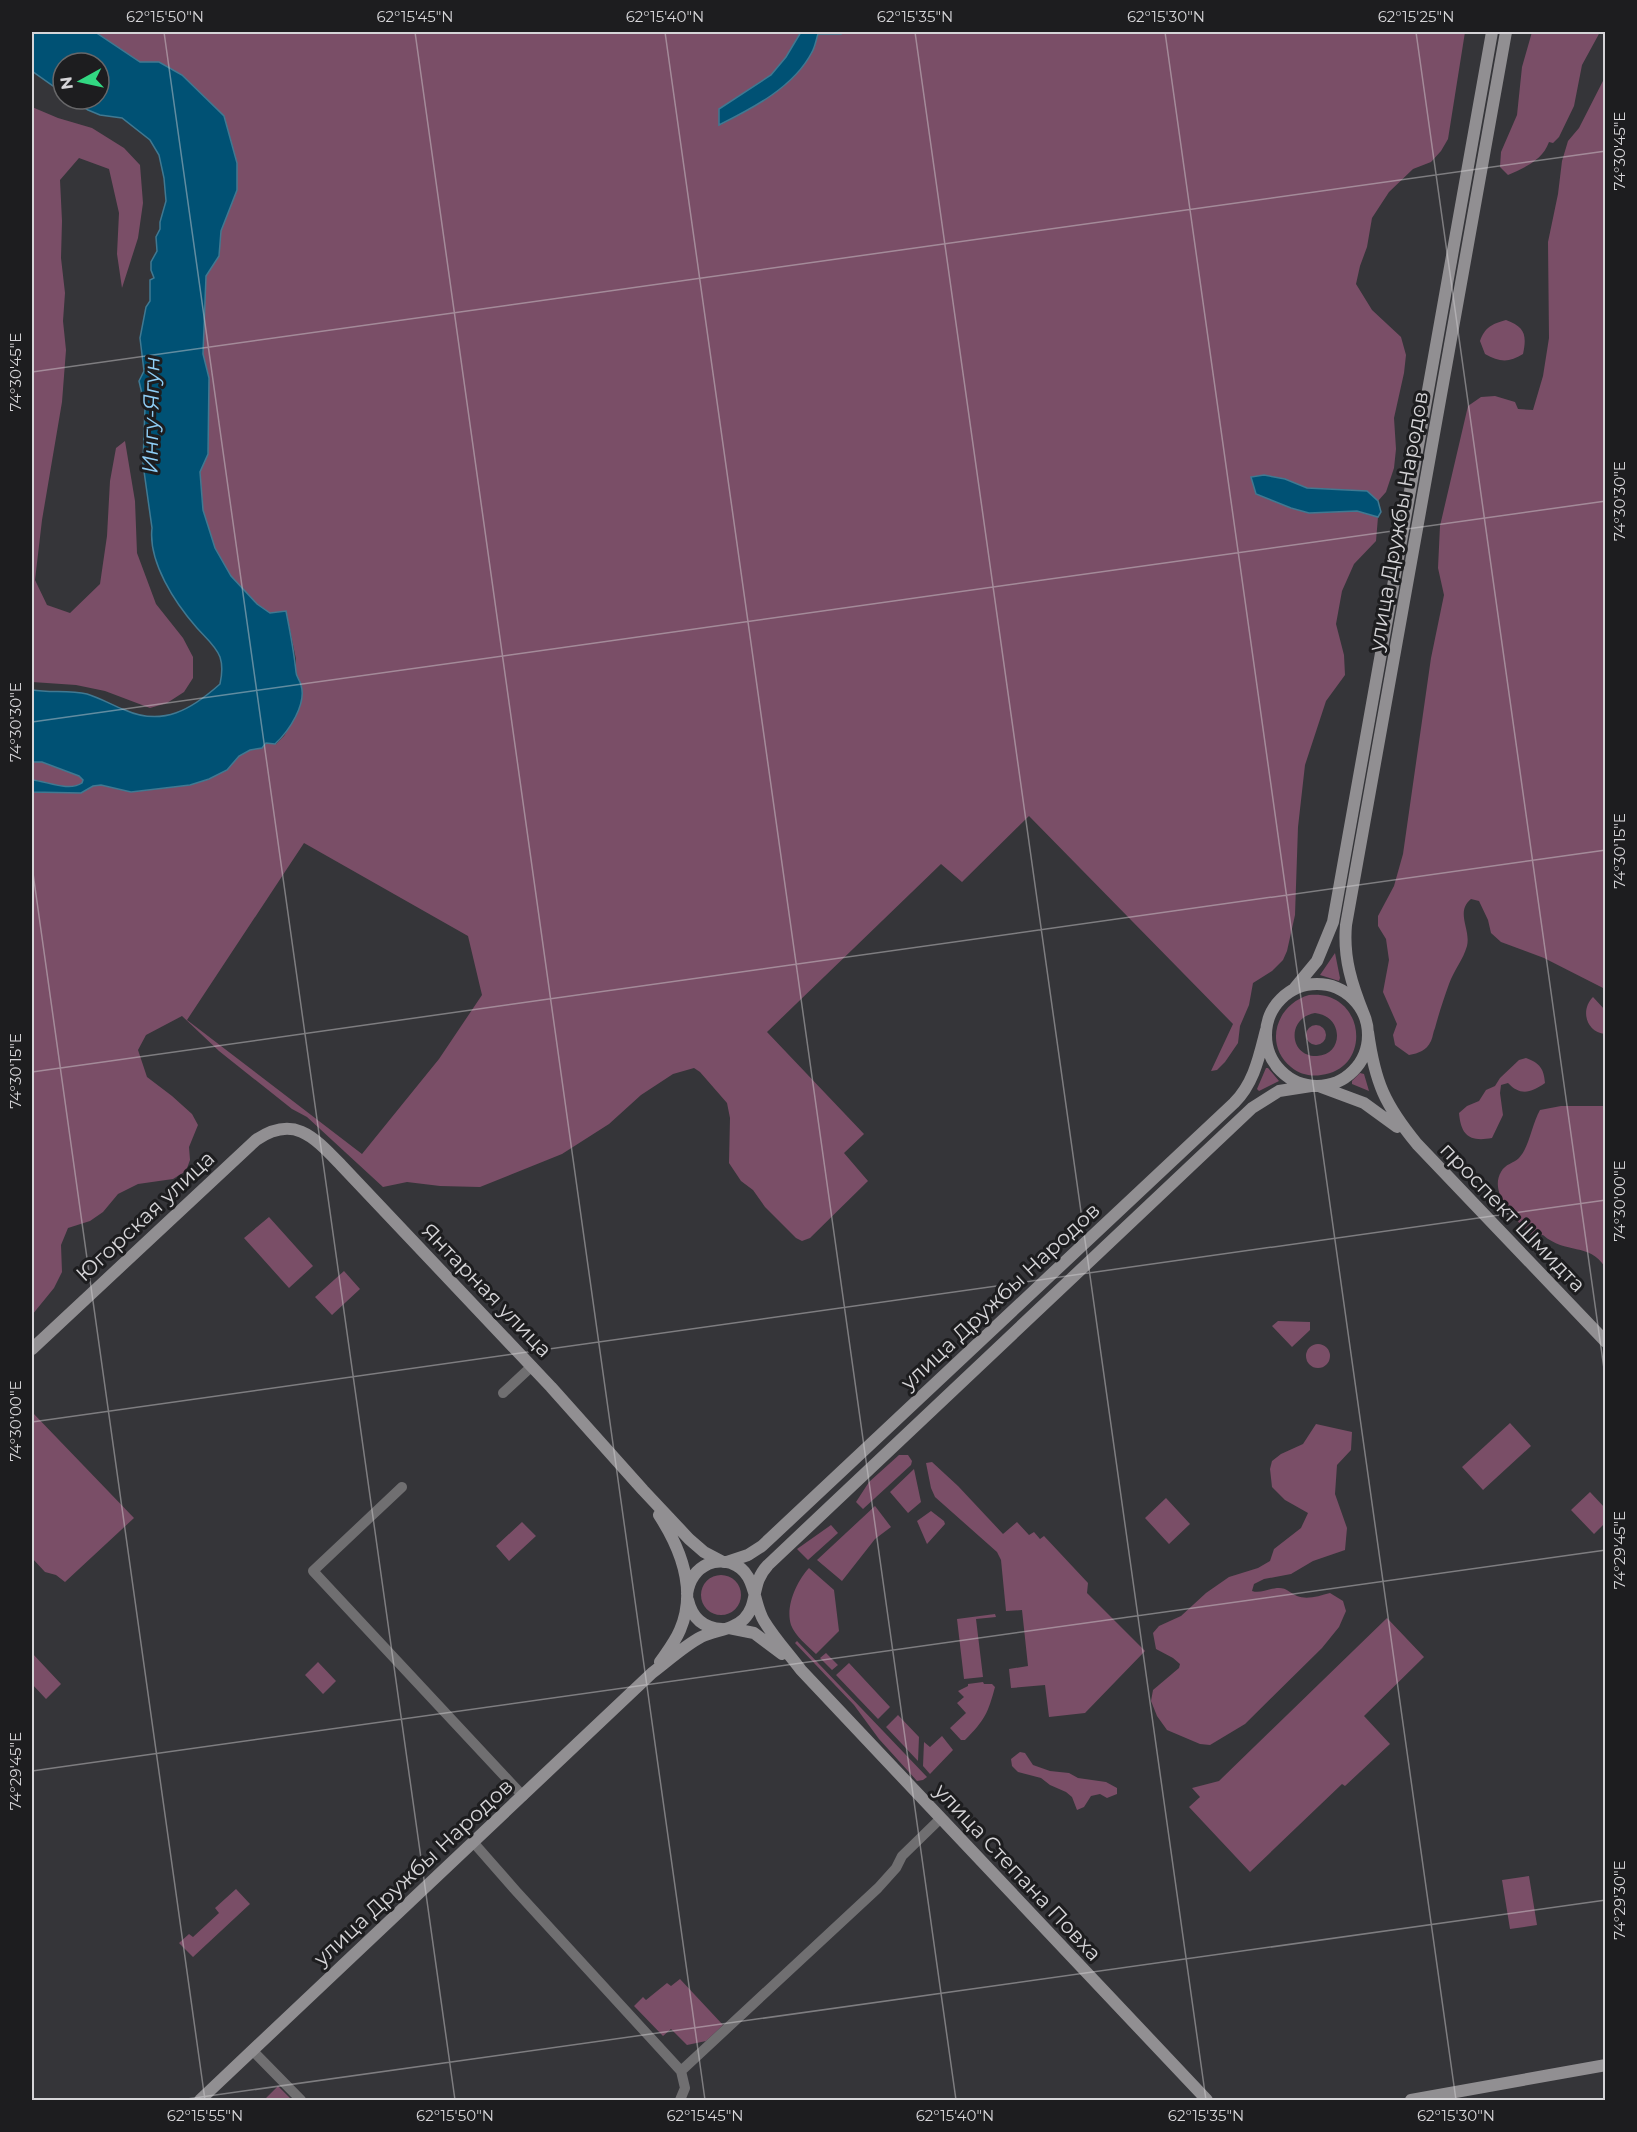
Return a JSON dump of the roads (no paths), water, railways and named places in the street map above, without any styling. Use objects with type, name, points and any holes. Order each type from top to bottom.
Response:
[{"type":"main road","name":"улица Дружбы Народов","points":[[1293,990],[1317,962],[1333,922],[1492,32]]},
{"type":"main road","name":"улица Дружбы Народов","points":[[1364,1015],[1349,976],[1346,925],[1506,32]]},
{"type":"main road","points":[[1315,984],[1337,988],[1351,997],[1364,1015],[1368,1032],[1366,1049],[1356,1068],[1338,1082],[1314,1086],[1295,1081],[1277,1067],[1269,1053],[1266,1030],[1269,1020],[1276,1005],[1293,990],[1315,984]]},
{"type":"main road","name":"улица Дружбы Народов","points":[[725,1562],[741,1558],[762,1546],[1234,1103],[1252,1079],[1266,1030]]},
{"type":"main road","name":"проспект Шмидта","points":[[1368,1032],[1372,1064],[1380,1089],[1394,1115],[1417,1144],[1605,1342]]},
{"type":"main road","name":"улица Дружбы Народов","points":[[754,1593],[758,1580],[768,1566],[1252,1108],[1279,1091],[1314,1086]]},
{"type":"main road","name":"проспект Шмидта","points":[[1314,1086],[1364,1103],[1417,1144]]},
{"type":"main road","name":"Югорская улица","points":[[32,1349],[256,1140],[272,1130],[293,1129]]},
{"type":"main road","name":"Янтарная улица","points":[[293,1129],[321,1144],[532,1366],[643,1490]]},
{"type":"main road","points":[[643,1490],[697,1546],[745,1572],[752,1582],[759,1612],[764,1622],[801,1670]]},
{"type":"main road","points":[[643,1490],[676,1543],[684,1566],[687,1596],[693,1615],[701,1623],[712,1628],[748,1631],[761,1637],[801,1670]]},
{"type":"main road","points":[[652,1673],[680,1630],[692,1579],[698,1570],[707,1565],[725,1562]]},
{"type":"main road","points":[[652,1673],[693,1642],[740,1623],[748,1615],[753,1605],[754,1593]]},
{"type":"main road","name":"улица Степана Повха","points":[[801,1670],[1207,2100]]},
{"type":"main road","name":"улица Дружбы Народов","points":[[200,2100],[652,1673]]},
{"type":"main road","points":[[1411,2100],[1605,2065]]},
{"type":"street","points":[[503,1393],[532,1366]]},
{"type":"street","points":[[402,1487],[313,1571],[523,1796]]},
{"type":"street","points":[[681,2071],[878,1888],[896,1868],[902,1856],[941,1818]]},
{"type":"street","points":[[473,1842],[681,2071],[685,2088],[680,2100]]},
{"type":"street","points":[[252,2050],[301,2100]]},
{"type":"water","name":"Ингу-Ягун","points":[[32,32],[95,32],[140,62],[159,62],[182,75],[224,116],[237,163],[237,190],[221,231],[219,256],[206,276],[203,354],[209,378],[208,454],[200,472],[203,510],[215,548],[231,576],[257,604],[270,613],[286,611],[296,674],[302,692],[295,717],[275,744],[266,743],[262,748],[250,750],[239,756],[227,770],[190,785],[131,792],[101,785],[93,786],[81,793],[32,792],[32,780],[71,786],[82,783],[83,780],[79,776],[42,762],[32,762],[32,690],[87,694],[139,715],[164,716],[188,708],[220,684],[222,664],[216,649],[172,594],[159,568],[152,541],[143,464],[145,407],[139,381],[144,371],[140,338],[146,307],[150,301],[150,280],[154,278],[151,262],[157,251],[156,237],[166,201],[159,155],[150,140],[122,118],[100,115],[90,111],[111,111],[111,51],[51,51],[51,84],[32,71]]},
{"type":"water","points":[[801,32],[841,32],[841,34],[818,34],[813,50],[795,76],[759,104],[719,125],[719,109],[771,75],[786,57]]},
{"type":"water","points":[[1264,475],[1285,479],[1307,488],[1367,491],[1378,501],[1381,512],[1378,517],[1357,511],[1309,513],[1291,508],[1256,494],[1251,477]]}]
